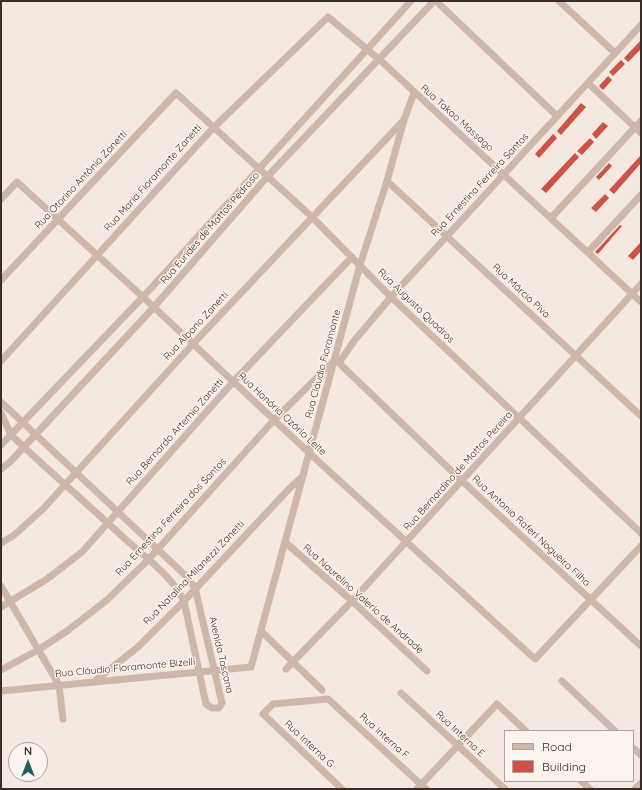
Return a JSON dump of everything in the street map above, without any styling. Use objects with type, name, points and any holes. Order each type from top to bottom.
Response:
[{"type":"street","name":"Rua Eurídes de Mattos Pedroso","points":[[1,446],[142,297],[411,1]]},
{"type":"street","name":"Rua Eurídes de Mattos Pedroso","points":[[1,469],[10,462],[154,307],[267,178],[435,1]]},
{"type":"street","points":[[435,1],[557,116]]},
{"type":"street","points":[[560,1],[615,54]]},
{"type":"street","name":"Rua Takao Massago","points":[[328,17],[380,60],[641,302]]},
{"type":"street","name":"Rua Maria Fioramonte Zanetti","points":[[1,361],[213,128],[328,17]]},
{"type":"street","name":"Rua Ernestina Ferreira Santos","points":[[337,362],[391,297],[446,236],[641,25]]},
{"type":"street","points":[[588,83],[638,130]]},
{"type":"street","name":"Rua Augusto Quadros","points":[[176,93],[267,178],[312,217],[391,297],[641,533]]},
{"type":"street","name":"Rua Otorino Antônio Zanetti","points":[[1,280],[176,93]]},
{"type":"street","name":"Rua Cláudio Fioramonte","points":[[251,667],[309,453],[337,362],[360,265],[387,181],[404,120],[414,93]]},
{"type":"street","name":"Rua Albano Zanetti","points":[[1,543],[13,536],[43,509],[192,344],[404,120]]},
{"type":"street","points":[[551,218],[638,130],[641,121]]},
{"type":"street","name":"Rua Márcio Piva","points":[[387,181],[641,416]]},
{"type":"street","name":"Rua Honória Ozório Leite","points":[[1,199],[17,182],[154,307],[309,453],[535,659],[590,600]]},
{"type":"street","points":[[588,252],[641,195]]},
{"type":"street","name":"Rua Bernardo Artemio Zanetti","points":[[1,606],[47,579],[82,552],[233,382],[352,257]]},
{"type":"street","name":"Rua Bernardino de Mattos Pereira","points":[[286,669],[352,601],[641,284]]},
{"type":"street","name":"Rua Ernestina Ferreira dos Santos","points":[[1,670],[38,650],[67,631],[107,600],[148,560],[274,420],[337,362]]},
{"type":"street","name":"Rua Antonio Raferl Nogueira Filho","points":[[337,362],[462,481],[641,646]]},
{"type":"street","name":"Avenida Toscana","points":[[1,402],[23,422],[34,435],[180,569],[195,588],[222,703],[219,708],[212,708],[206,704],[184,601],[179,592],[171,582],[148,560],[11,435],[1,413]]},
{"type":"street","name":"Rua Natalina Milanezzi Zanetti","points":[[96,681],[138,647],[303,476]]},
{"type":"street","name":"Rua Naurelino Valerio de Andrade","points":[[285,542],[352,601],[427,671]]},
{"type":"street","points":[[590,600],[641,546]]},
{"type":"street","points":[[1,586],[59,684],[62,719]]},
{"type":"street","points":[[260,631],[322,690]]},
{"type":"street","name":"Rua Cláudio Fioramonte Bizelli","points":[[1,691],[59,684],[251,667]]},
{"type":"street","points":[[562,681],[614,730]]},
{"type":"street","name":"Rua Interna E","points":[[401,693],[505,789]]},
{"type":"street","name":"Rua Interna F","points":[[263,714],[273,704],[328,699],[422,788]]},
{"type":"street","points":[[422,788],[458,745],[497,704],[525,730]]},
{"type":"street","name":"Rua Interna G","points":[[263,714],[342,789]]},
{"type":"street","points":[[582,782],[590,789]]},
{"type":"street","points":[[635,789],[641,783]]},
{"type":"building","points":[[641,40],[641,49],[628,62],[624,58]]},
{"type":"building","points":[[621,60],[625,64],[613,76],[609,72]]},
{"type":"building","points":[[608,76],[612,80],[603,90],[599,86]]},
{"type":"building","points":[[581,103],[586,107],[561,135],[557,131]]},
{"type":"building","points":[[603,122],[608,126],[596,139],[592,134]]},
{"type":"building","points":[[553,134],[557,138],[539,158],[535,154]]},
{"type":"building","points":[[590,138],[594,142],[582,155],[577,151]]},
{"type":"building","points":[[575,153],[579,157],[546,193],[541,189]]},
{"type":"building","points":[[641,155],[641,163],[614,194],[609,190]]},
{"type":"building","points":[[609,163],[612,166],[599,180],[596,177]]},
{"type":"building","points":[[605,194],[609,198],[596,212],[591,208]]},
{"type":"building","points":[[620,225],[622,226],[598,254],[595,252]]},
{"type":"building","points":[[641,242],[641,251],[633,260],[628,256]]}]
